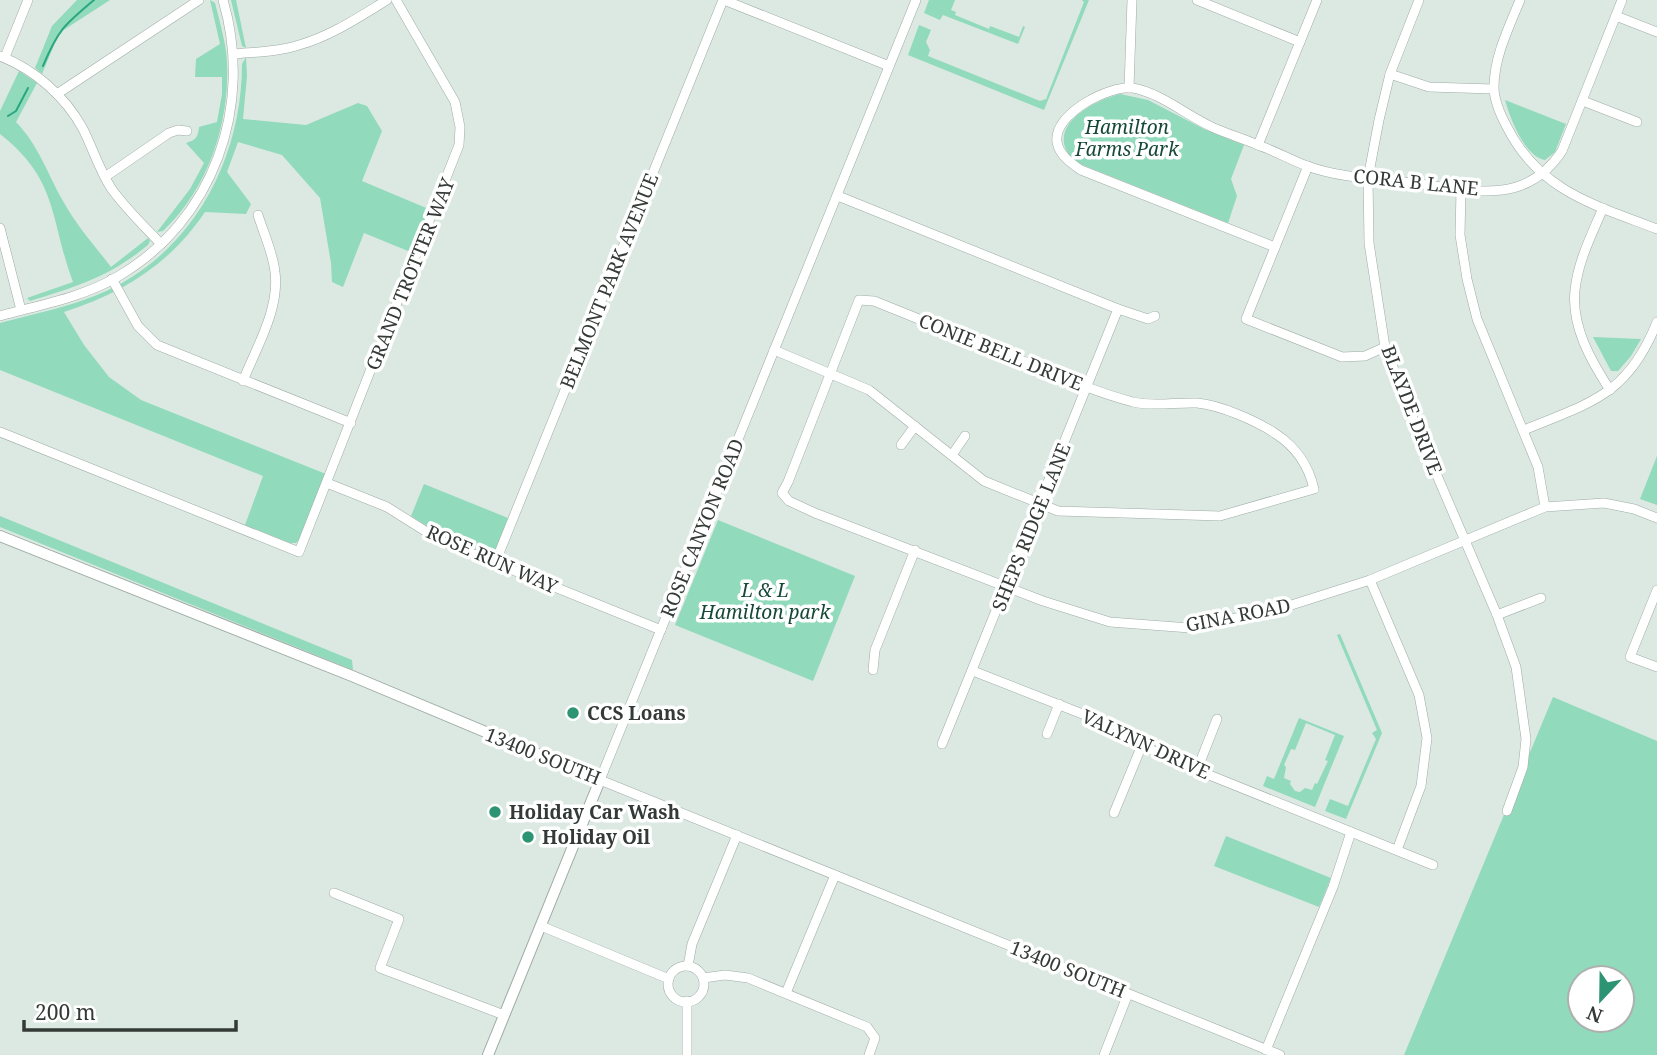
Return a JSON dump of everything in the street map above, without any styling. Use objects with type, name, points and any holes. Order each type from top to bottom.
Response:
[{"type":"main road","name":"13400 SOUTH","points":[[0,536],[352,676],[600,780]]},
{"type":"main road","name":"ROSE CANYON ROAD","points":[[488,1055],[600,780]]},
{"type":"street","points":[[28,0],[2,56],[32,72],[57,94],[82,128],[105,177],[122,202],[161,244]]},
{"type":"street","points":[[57,94],[199,0]]},
{"type":"street","points":[[0,316],[68,298],[112,279],[140,262],[161,244],[189,213],[216,166],[231,117],[234,54],[223,0]]},
{"type":"street","points":[[234,54],[280,50],[308,43],[387,0]]},
{"type":"street","name":"GRAND TROTTER WAY","points":[[0,432],[299,552],[454,162],[460,136],[458,110],[451,94],[396,0]]},
{"type":"street","points":[[723,0],[889,66]]},
{"type":"street","name":"BELMONT PARK AVENUE","points":[[495,563],[723,0]]},
{"type":"street","name":"ROSE CANYON ROAD","points":[[600,780],[916,0]]},
{"type":"street","points":[[1132,0],[1129,88],[1120,88],[1096,96],[1064,121],[1057,141],[1060,150],[1067,160],[1081,170],[1275,247]]},
{"type":"street","points":[[1197,0],[1215,3],[1300,42]]},
{"type":"street","points":[[1258,145],[1317,0]]},
{"type":"street","name":"BLAYDE DRIVE","points":[[1419,0],[1390,74],[1368,178],[1369,243],[1385,347],[1497,615],[1516,667],[1526,739],[1523,767],[1507,811]]},
{"type":"street","points":[[1520,0],[1503,41],[1493,89],[1501,116],[1515,143],[1543,174],[1567,193],[1657,229]]},
{"type":"street","points":[[1543,174],[1562,150],[1622,0]]},
{"type":"street","points":[[1616,16],[1657,32]]},
{"type":"street","points":[[1390,74],[1429,88],[1493,89]]},
{"type":"street","name":"CORA B LANE","points":[[1129,88],[1155,96],[1212,127],[1308,166],[1334,173],[1461,189],[1502,190],[1525,184],[1543,174]]},
{"type":"street","points":[[1583,101],[1637,122]]},
{"type":"street","points":[[105,177],[169,133],[187,131]]},
{"type":"street","points":[[1308,166],[1246,319],[1342,357],[1365,356],[1385,347]]},
{"type":"street","points":[[1461,189],[1460,234],[1466,279],[1478,318],[1538,467],[1545,507]]},
{"type":"street","points":[[838,196],[1118,309],[1148,319],[1155,316]]},
{"type":"street","points":[[1603,208],[1582,259],[1574,291],[1579,329],[1592,362],[1610,390]]},
{"type":"street","points":[[243,381],[276,289],[274,264],[258,215]]},
{"type":"street","points":[[0,228],[20,310]]},
{"type":"street","points":[[112,279],[138,326],[157,345],[351,423]]},
{"type":"street","name":"CONIE BELL DRIVE","points":[[782,494],[832,374],[859,300],[874,301],[1087,387],[1134,402],[1199,403],[1241,416],[1276,433],[1290,445],[1311,475],[1314,489],[1220,516],[1058,511],[1040,504]]},
{"type":"street","name":"SHEPS RIDGE LANE","points":[[942,744],[1118,309]]},
{"type":"street","points":[[1524,430],[1585,405],[1625,378],[1640,359],[1657,322]]},
{"type":"street","points":[[774,350],[869,390],[984,481],[1040,504]]},
{"type":"street","points":[[901,445],[915,426]]},
{"type":"street","points":[[952,455],[965,436]]},
{"type":"street","name":"ROSE RUN WAY","points":[[327,483],[387,507],[435,538],[661,630]]},
{"type":"street","name":"GINA ROAD","points":[[782,494],[789,501],[1007,586],[1110,622],[1191,628],[1282,608],[1370,580],[1545,507],[1604,503],[1634,509],[1657,518]]},
{"type":"street","points":[[873,670],[875,650],[915,550]]},
{"type":"street","points":[[1370,580],[1419,695],[1427,738],[1421,786],[1397,850]]},
{"type":"street","points":[[1657,590],[1630,657],[1657,667]]},
{"type":"street","points":[[1497,615],[1541,598]]},
{"type":"street","name":"VALYNN DRIVE","points":[[973,671],[1112,726],[1142,745],[1197,770],[1433,865]]},
{"type":"street","points":[[1047,734],[1059,704]]},
{"type":"street","points":[[1197,770],[1217,719]]},
{"type":"street","points":[[1114,813],[1142,745]]},
{"type":"street","name":"13400 SOUTH","points":[[600,780],[1280,1055]]},
{"type":"street","points":[[1266,1050],[1333,887],[1351,832]]},
{"type":"street","points":[[688,966],[692,944],[737,835]]},
{"type":"street","points":[[786,993],[835,875]]},
{"type":"street","points":[[334,893],[400,919],[380,968],[504,1015]]},
{"type":"street","points":[[541,926],[669,979]]},
{"type":"street","points":[[688,966],[696,969],[703,978],[701,994],[695,999],[687,1001],[671,993],[669,979],[676,969],[688,966]]},
{"type":"street","points":[[703,978],[740,976],[867,1027],[874,1034],[869,1055]]},
{"type":"street","points":[[1104,1055],[1128,994]]},
{"type":"street","points":[[687,1001],[687,1055]]},
{"type":"green space","points":[[77,0],[110,0],[59,33],[42,74],[35,68],[52,26]]},
{"type":"green space","points":[[210,0],[215,3],[227,62],[225,108],[220,131],[204,175],[192,195],[163,231],[157,232],[190,189],[204,163],[186,143],[196,138],[199,127],[217,122],[222,77],[195,77],[196,59],[220,44]]},
{"type":"green space","points":[[231,0],[236,0],[246,48],[242,46]]},
{"type":"green space","points":[[929,0],[955,0],[951,10],[956,12],[955,15],[989,29],[990,26],[1019,37],[1023,26],[1025,27],[1018,44],[943,15],[940,20],[924,13]]},
{"type":"green space","points":[[1082,0],[1089,0],[1044,110],[908,55],[919,25],[931,30],[926,42],[930,50],[928,56],[1040,101],[1046,99],[1084,2]]},
{"type":"green space","points":[[246,57],[243,119],[306,125],[358,103],[367,106],[382,131],[362,181],[431,210],[413,253],[364,233],[343,287],[332,282],[320,198],[282,155],[238,142],[227,172],[251,204],[246,214],[205,212],[176,247],[144,274],[106,296],[64,312],[84,345],[109,377],[141,400],[326,474],[301,538],[296,543],[245,525],[263,476],[0,370],[0,323],[78,302],[122,283],[150,265],[174,243],[194,218],[225,160],[234,129],[242,64]]},
{"type":"green space","points":[[19,71],[37,83],[16,122],[37,150],[63,201],[86,235],[111,267],[148,238],[150,241],[134,256],[106,273],[30,301],[27,298],[73,282],[43,185],[19,151],[0,134],[0,111]]},
{"type":"green space","name":"Hamilton Farms Park","points":[[1120,94],[1148,100],[1204,129],[1244,145],[1231,179],[1237,196],[1228,223],[1075,162],[1066,150],[1064,138],[1067,128],[1084,110]]},
{"type":"green space","points":[[1505,100],[1566,124],[1555,152],[1545,160],[1537,157],[1524,144]]},
{"type":"green space","points":[[1593,337],[1641,339],[1618,371],[1611,371]]},
{"type":"green space","points":[[1657,456],[1657,505],[1640,499]]},
{"type":"green space","points":[[424,484],[508,518],[495,551],[487,553],[438,533],[411,516]]},
{"type":"green space","points":[[0,516],[352,660],[353,670],[0,527]]},
{"type":"green space","name":"L & L Hamilton park","points":[[718,520],[855,576],[813,681],[675,625]]},
{"type":"green space","points":[[1340,634],[1382,733],[1346,819],[1325,811],[1330,799],[1348,806],[1376,739],[1372,733],[1377,730],[1337,635]]},
{"type":"green space","points":[[1553,697],[1657,741],[1657,1055],[1404,1055]]},
{"type":"green space","points":[[1299,718],[1344,736],[1315,807],[1263,786],[1267,776],[1274,779]],"holes":[[[1306,723],[1335,735],[1325,760],[1328,761],[1317,784],[1315,783],[1312,790],[1305,788],[1300,792],[1295,791],[1291,781],[1284,778],[1284,765],[1291,749],[1295,750]]]},
{"type":"green space","points":[[1226,836],[1331,878],[1319,907],[1214,866]]},
{"type":"waterway","points":[[43,66],[63,29],[94,0]]},
{"type":"waterway","points":[[8,116],[16,111],[28,88]]},
{"type":"place","name":"CCS Loans","points":[[573,713]]},
{"type":"place","name":"Holiday Car Wash","points":[[495,812]]},
{"type":"place","name":"Holiday Oil","points":[[528,837]]}]
